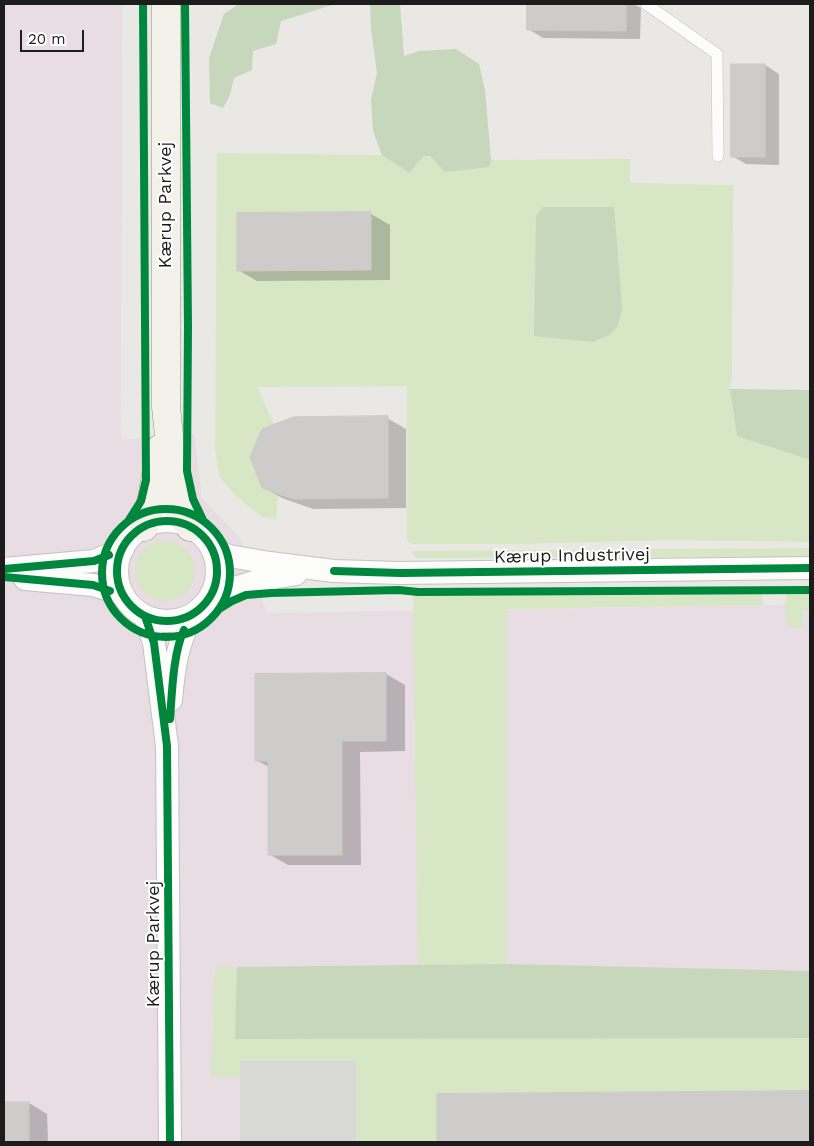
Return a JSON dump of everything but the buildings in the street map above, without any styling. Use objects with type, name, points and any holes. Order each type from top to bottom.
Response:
[{"type":"street","name":"Kærup Parkvej","points":[[166,4],[166,407],[176,501],[179,510],[190,527]]},
{"type":"street","name":"Kærup Parkvej","points":[[144,527],[158,466],[166,407]]},
{"type":"street","points":[[166,521],[182,523],[190,527],[203,536],[212,549],[217,565],[214,590],[205,604],[192,615],[177,621],[168,622],[145,616],[132,607],[122,594],[117,571],[123,549],[132,536],[144,527],[166,521]]},
{"type":"street","points":[[4,569],[94,561],[123,549]]},
{"type":"street","name":"Kærup Industrivej","points":[[212,549],[229,556],[334,570],[400,573],[810,568]]},
{"type":"street","name":"Kærup Industrivej","points":[[210,597],[268,577],[334,570]]},
{"type":"street","points":[[4,577],[94,586],[122,594]]},
{"type":"street","name":"Kærup Parkvej","points":[[170,1142],[167,746],[176,660],[182,635],[192,615]]},
{"type":"street","name":"Kærup Parkvej","points":[[145,616],[154,643],[167,746]]},
{"type":"lane","points":[[646,4],[717,54],[718,156]]},
{"type":"shaded area","points":[[4,4],[122,4],[121,440],[194,434],[202,498],[240,538],[267,613],[786,605],[785,618],[803,628],[803,610],[810,610],[810,1142],[4,1142]]},
{"type":"shaded area","points":[[240,1061],[356,1061],[356,1142],[240,1142]]},
{"type":"green space","points":[[239,4],[335,4],[281,21],[276,44],[253,51],[252,70],[234,78],[230,95],[223,108],[210,103],[209,58],[224,14]]},
{"type":"green space","points":[[370,4],[400,4],[404,56],[419,51],[456,49],[479,64],[485,90],[491,160],[489,167],[445,172],[430,156],[424,156],[409,173],[382,155],[373,131],[371,100],[377,73]]},
{"type":"green space","points":[[217,153],[382,155],[409,173],[424,156],[489,167],[491,160],[630,159],[630,183],[733,185],[732,376],[730,389],[737,436],[810,460],[810,542],[669,540],[521,544],[412,544],[407,541],[407,386],[257,387],[274,424],[262,429],[250,458],[262,488],[278,494],[276,519],[262,517],[237,497],[219,476],[215,447]]},
{"type":"green space","points":[[543,207],[614,207],[622,308],[618,326],[609,335],[593,342],[534,336],[536,216]]},
{"type":"green space","points":[[730,389],[810,390],[810,460],[737,436]]},
{"type":"green space","points":[[165,541],[182,546],[190,554],[195,571],[190,588],[182,596],[165,601],[148,596],[140,588],[135,571],[140,554],[148,546]]},
{"type":"green space","points":[[810,548],[810,555],[799,557],[418,558],[414,556],[412,551]]},
{"type":"green space","points":[[786,593],[810,593],[810,610],[803,611],[803,628],[791,627],[786,620]]},
{"type":"green space","points":[[762,594],[763,605],[506,609],[506,964],[418,965],[413,595]]},
{"type":"green space","points":[[506,964],[810,971],[810,1038],[235,1039],[237,967]]},
{"type":"green space","points":[[215,967],[237,967],[236,1039],[810,1038],[810,1091],[438,1094],[437,1142],[356,1142],[356,1061],[240,1061],[240,1077],[211,1077]]},
{"type":"cycle path","points":[[129,520],[141,501],[146,480],[143,4]]},
{"type":"cycle path","points":[[185,4],[188,326],[187,471],[193,499],[203,520]]},
{"type":"cycle path","points":[[166,509],[179,510],[191,514],[211,528],[225,548],[229,560],[230,573],[229,586],[225,598],[211,618],[191,632],[179,636],[166,637],[153,636],[141,632],[121,618],[107,598],[103,586],[102,573],[103,560],[107,548],[121,528],[141,514],[153,510],[166,509]]},
{"type":"cycle path","points":[[167,521],[177,522],[195,529],[209,543],[216,561],[217,571],[216,581],[209,599],[195,613],[177,620],[167,621],[157,620],[139,613],[125,599],[118,581],[117,571],[118,561],[125,543],[139,529],[157,522],[167,521]]},
{"type":"cycle path","points":[[4,569],[94,561],[109,555]]},
{"type":"cycle path","points":[[334,571],[400,573],[810,568]]},
{"type":"cycle path","points":[[4,577],[93,585],[110,591]]},
{"type":"cycle path","points":[[219,609],[246,595],[271,593],[399,590],[418,592],[810,590]]},
{"type":"cycle path","points":[[145,616],[154,643],[167,746],[170,1142]]},
{"type":"cycle path","points":[[170,719],[175,661],[184,630]]}]
